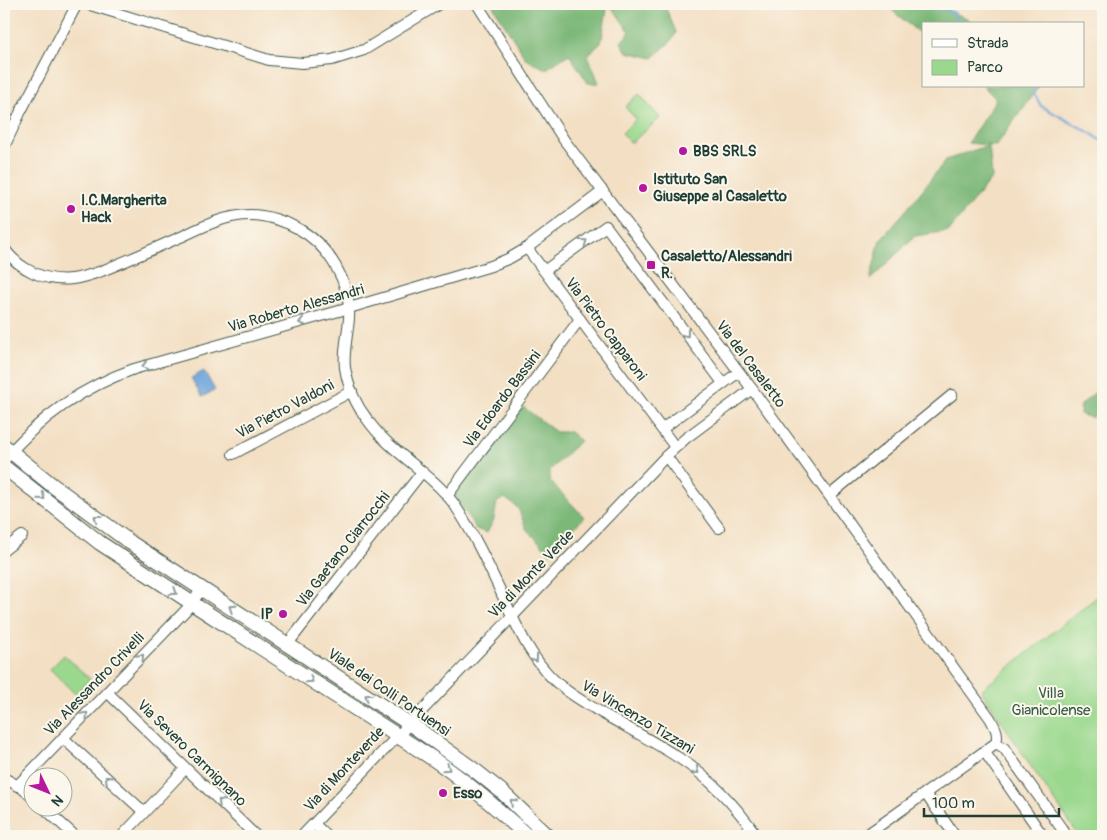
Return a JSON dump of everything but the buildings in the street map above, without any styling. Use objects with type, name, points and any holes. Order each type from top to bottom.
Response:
[{"type":"main road","name":"Viale dei Colli Portuensi","points":[[6,453],[110,529],[409,723],[501,791],[548,836]]},
{"type":"main road","name":"Viale dei Colli Portuensi","points":[[4,467],[100,543],[458,775],[527,836]]},
{"type":"street","points":[[4,147],[24,104],[77,4]]},
{"type":"street","points":[[87,4],[269,60],[302,63],[332,60],[364,50],[439,4]]},
{"type":"street","name":"Via del Casaletto","points":[[477,4],[557,129],[830,495],[990,718],[996,729],[996,743]]},
{"type":"street","name":"Via Roberto Alessandri","points":[[6,453],[51,415],[87,390],[114,376],[349,309],[491,266],[527,248],[603,191]]},
{"type":"street","name":"Via Vincenzo Tizzani","points":[[4,248],[14,260],[30,272],[55,279],[67,280],[77,279],[108,269],[219,220],[234,216],[256,215],[299,229],[320,247],[331,260],[341,277],[349,309],[345,361],[348,380],[357,403],[371,426],[390,446],[422,472],[447,496],[471,530],[519,633],[533,657],[558,684],[575,696],[665,749],[690,766],[727,799],[758,836]]},
{"type":"street","points":[[544,271],[606,226],[723,383]]},
{"type":"street","name":"Via Pietro Capparoni","points":[[527,248],[675,447]]},
{"type":"street","name":"Via Edoardo Bassini","points":[[447,496],[580,320]]},
{"type":"street","points":[[662,429],[738,372]]},
{"type":"street","name":"Via di Monte Verde","points":[[409,723],[675,447],[752,389]]},
{"type":"street","name":"Via Pietro Valdoni","points":[[233,454],[352,391]]},
{"type":"street","points":[[830,495],[952,395]]},
{"type":"street","points":[[666,456],[719,528]]},
{"type":"street","name":"Via Gaetano Ciarrocchi","points":[[287,644],[422,472]]},
{"type":"street","points":[[4,550],[22,536]]},
{"type":"street","points":[[192,603],[202,589]]},
{"type":"street","name":"Via Alessandro Crivelli","points":[[17,786],[192,603]]},
{"type":"street","name":"Via Severo Carmignano","points":[[107,692],[256,836]]},
{"type":"street","name":"Via di Monteverde","points":[[302,836],[409,723]]},
{"type":"street","points":[[63,738],[144,812]]},
{"type":"street","points":[[865,836],[996,743],[1004,748],[1065,835]]},
{"type":"street","points":[[984,751],[1043,836]]},
{"type":"street","points":[[122,836],[185,769]]},
{"type":"street","points":[[4,778],[22,788]]},
{"type":"street","points":[[924,793],[955,836]]},
{"type":"street","points":[[55,818],[75,836]]},
{"type":"street","points":[[314,824],[327,836]]},
{"type":"green space","points":[[492,4],[608,4],[601,43],[588,55],[599,83],[588,83],[569,54],[546,69],[526,59]]},
{"type":"green space","points":[[609,4],[664,4],[676,32],[673,39],[653,58],[627,52],[621,42],[630,32]]},
{"type":"green space","points":[[889,4],[945,4],[950,12],[967,18],[972,22],[922,22],[922,35],[894,12]]},
{"type":"green space","points":[[985,88],[1038,88],[996,146],[968,143],[996,99]]},
{"type":"green space","points":[[639,94],[660,118],[631,143],[622,133],[636,119],[625,107]]},
{"type":"green space","points":[[989,145],[992,178],[949,231],[915,236],[870,280],[880,240],[946,160]]},
{"type":"green space","points":[[1103,385],[1103,410],[1091,418],[1080,414],[1081,405]]},
{"type":"green space","points":[[523,407],[556,432],[570,432],[580,441],[550,470],[550,481],[584,517],[550,553],[527,530],[518,508],[505,498],[497,502],[494,519],[487,533],[476,529],[455,496],[457,488]]},
{"type":"green space","name":"Villa Gianicolense","points":[[1103,592],[1103,836],[1079,836],[981,690]]},
{"type":"green space","points":[[64,655],[90,679],[75,694],[50,669]]},
{"type":"water","points":[[204,371],[215,390],[202,397],[191,378]]},
{"type":"waterway","points":[[925,4],[930,9],[944,9],[954,13],[958,22]]},
{"type":"waterway","points":[[1031,88],[1041,106],[1103,142]]},
{"type":"place","name":"BBS SRLS","points":[[683,151]]},
{"type":"place","name":"Istituto San Giuseppe al Casaletto","points":[[643,188]]},
{"type":"place","name":"I.C.Margherita Hack","points":[[71,209]]},
{"type":"place","name":"Casaletto/Alessandri R.","points":[[651,265]]},
{"type":"place","name":"IP","points":[[283,614]]},
{"type":"place","name":"Esso","points":[[443,793]]}]
